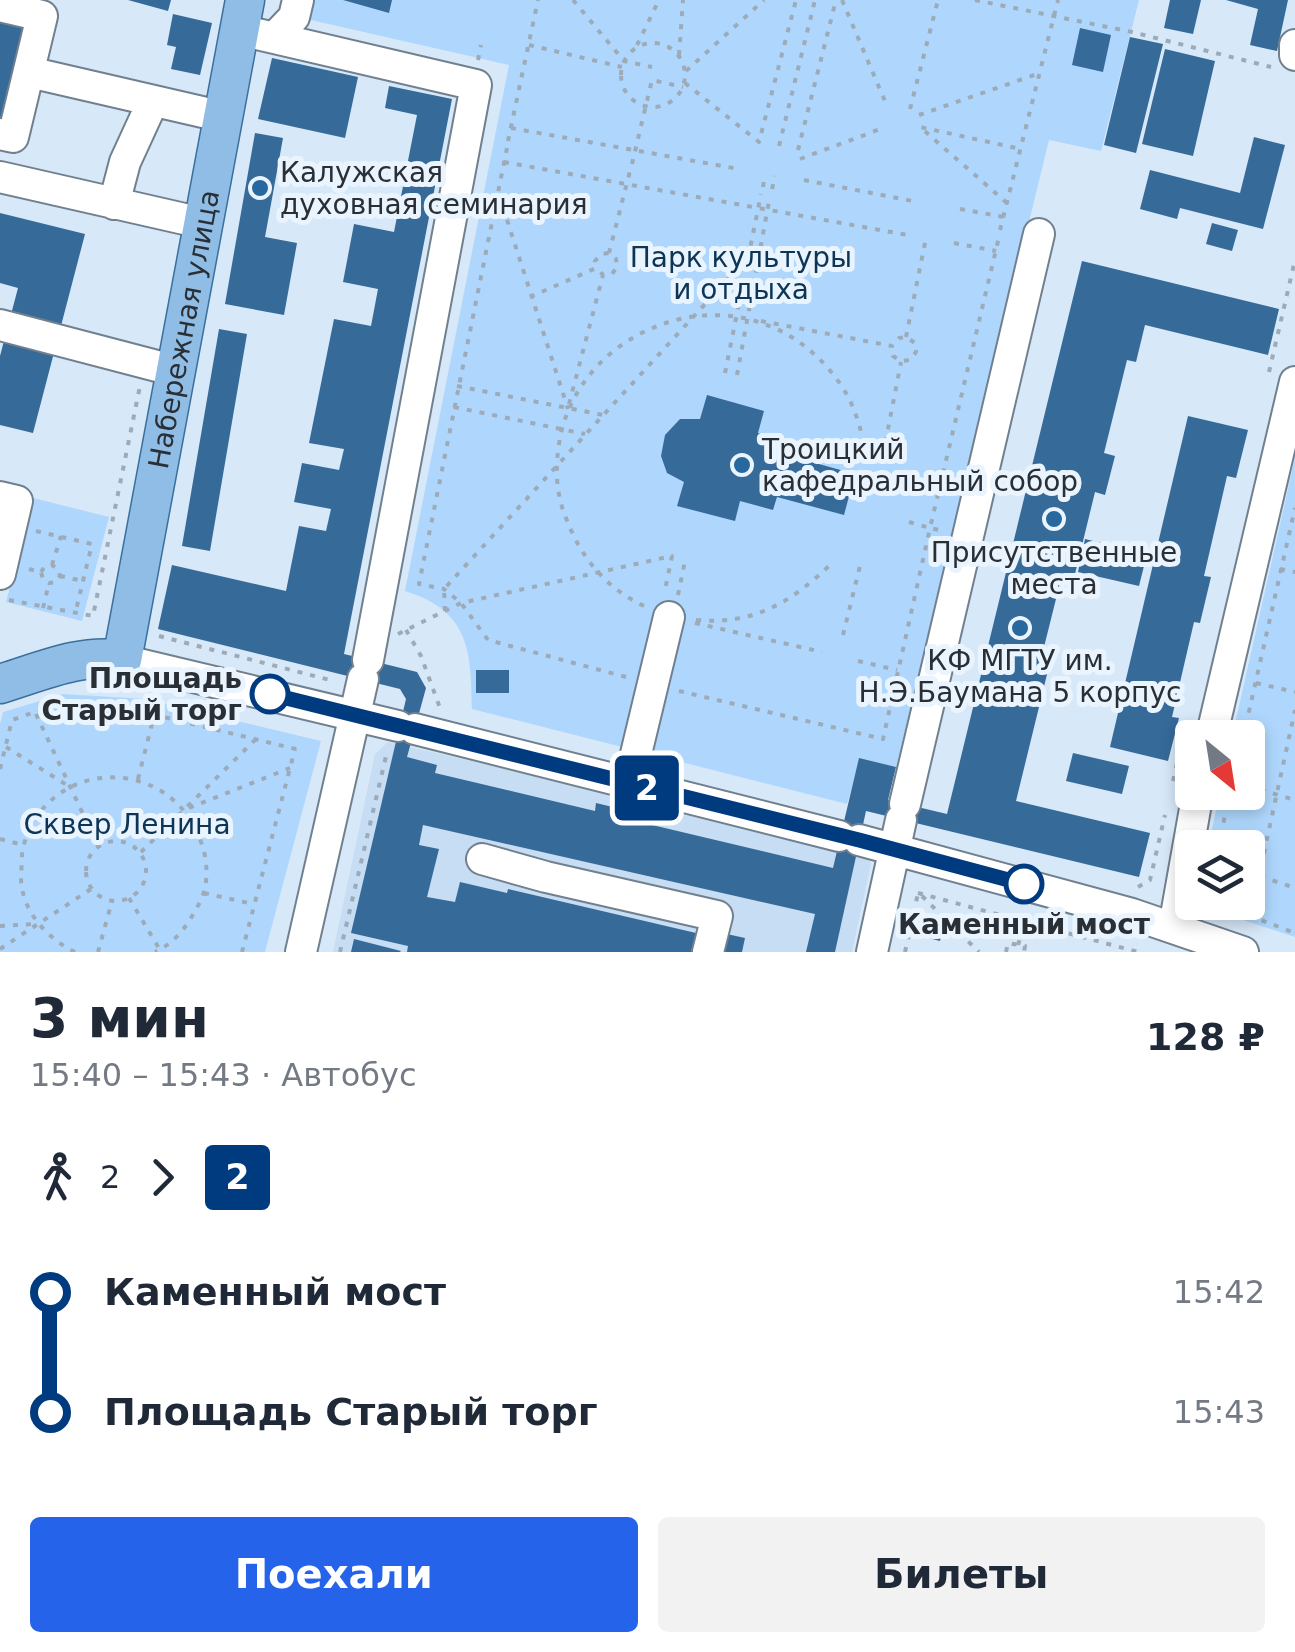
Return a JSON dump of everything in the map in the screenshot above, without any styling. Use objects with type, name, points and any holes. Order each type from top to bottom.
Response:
[{"type":"main road","name":"Набережная улица","points":[[122,660],[224,116],[253,23]]},
{"type":"main road","points":[[0,684],[79,660],[102,656],[122,660]]},
{"type":"street","points":[[253,23],[294,17],[298,0]]},
{"type":"street","points":[[0,6],[42,16],[13,137],[0,134]]},
{"type":"street","points":[[253,23],[476,85],[364,678],[300,952]]},
{"type":"street","points":[[29,72],[224,116]]},
{"type":"street","points":[[114,204],[125,162],[154,101]]},
{"type":"street","points":[[0,177],[202,223]]},
{"type":"street","points":[[872,952],[1039,234]]},
{"type":"street","points":[[0,325],[176,371]]},
{"type":"street","points":[[1215,720],[1295,382]]},
{"type":"street","points":[[0,574],[6,511]]},
{"type":"street","points":[[629,783],[668,616]]},
{"type":"street","points":[[122,660],[364,678],[410,729],[894,850],[1174,928],[1243,952]]},
{"type":"street","points":[[1174,928],[1195,810]]},
{"type":"street","points":[[482,859],[717,916],[708,952]]},
{"type":"path","points":[[538,0],[419,584],[444,589],[461,603],[488,640],[883,739],[1058,0]]},
{"type":"path","points":[[573,0],[623,64]]},
{"type":"path","points":[[659,0],[637,46],[623,64],[621,79],[633,101],[646,107],[670,103],[684,85],[686,71],[679,55],[683,0]]},
{"type":"path","points":[[686,71],[764,0]]},
{"type":"path","points":[[609,253],[652,80],[684,85],[759,142],[796,0]]},
{"type":"path","points":[[779,146],[815,0]]},
{"type":"path","points":[[839,0],[887,106]]},
{"type":"path","points":[[798,150],[839,0]]},
{"type":"path","points":[[910,109],[938,0]]},
{"type":"path","points":[[974,0],[1132,32],[1289,56]]},
{"type":"path","points":[[637,46],[649,42],[662,44],[679,55]]},
{"type":"path","points":[[529,45],[652,67]]},
{"type":"path","points":[[918,116],[1040,73]]},
{"type":"path","points":[[1007,203],[920,127],[1021,149]]},
{"type":"path","points":[[511,128],[738,169]]},
{"type":"path","points":[[800,159],[882,128]]},
{"type":"path","points":[[504,162],[913,236]]},
{"type":"path","points":[[763,188],[766,174]]},
{"type":"path","points":[[737,375],[775,176]]},
{"type":"path","points":[[804,180],[918,202]]},
{"type":"path","points":[[498,192],[568,409]]},
{"type":"path","points":[[725,372],[761,194]]},
{"type":"path","points":[[960,209],[1004,218]]},
{"type":"path","points":[[906,337],[926,238]]},
{"type":"path","points":[[954,242],[996,251]]},
{"type":"path","points":[[609,253],[616,258],[617,267],[612,274],[603,275],[596,268],[596,261],[601,254],[609,253]]},
{"type":"path","points":[[446,612],[444,589],[750,255]]},
{"type":"path","points":[[530,297],[596,268]]},
{"type":"path","points":[[603,275],[561,429],[556,466],[560,506],[575,542],[598,574],[627,598],[668,616],[822,652]]},
{"type":"path","points":[[568,409],[598,363],[612,352],[642,330],[695,314],[737,316],[892,346]]},
{"type":"path","points":[[747,318],[787,334],[819,358],[842,386],[858,417],[865,448]]},
{"type":"path","points":[[906,337],[915,343],[916,352],[910,360],[901,361],[893,356],[892,346],[906,337]]},
{"type":"path","points":[[883,455],[901,361]]},
{"type":"path","points":[[457,386],[603,416]]},
{"type":"path","points":[[454,406],[585,434]]},
{"type":"path","points":[[1247,720],[1295,508]]},
{"type":"path","points":[[6,511],[61,536],[92,544],[75,615]]},
{"type":"path","points":[[909,522],[968,536]]},
{"type":"path","points":[[52,565],[61,536]]},
{"type":"path","points":[[151,634],[364,678],[406,630],[461,603],[672,556],[668,616]]},
{"type":"path","points":[[668,616],[685,561]]},
{"type":"path","points":[[668,616],[718,622],[762,614],[801,593],[833,562]]},
{"type":"path","points":[[52,565],[60,576],[49,584],[41,572],[52,565]]},
{"type":"path","points":[[843,635],[860,566]]},
{"type":"path","points":[[60,576],[83,581]]},
{"type":"path","points":[[43,608],[49,584]]},
{"type":"path","points":[[340,952],[384,755],[410,729],[443,716],[421,656],[406,630]]},
{"type":"path","points":[[858,661],[898,670]]},
{"type":"path","points":[[1255,683],[1295,692]]},
{"type":"path","points":[[0,769],[12,720],[62,703],[110,704],[304,752]]},
{"type":"path","points":[[1265,847],[1295,710]]},
{"type":"path","points":[[36,713],[98,846]]},
{"type":"path","points":[[138,779],[154,715]]},
{"type":"path","points":[[140,852],[256,740]]},
{"type":"path","points":[[6,747],[70,787]]},
{"type":"path","points":[[242,952],[295,749]]},
{"type":"path","points":[[184,810],[290,768]]},
{"type":"path","points":[[75,952],[56,943],[38,924],[21,881],[23,845],[40,812],[70,787],[102,776],[138,779],[171,795],[195,822],[206,857],[204,893],[188,926],[160,952],[129,898]]},
{"type":"path","points":[[1265,791],[1295,800]]},
{"type":"path","points":[[0,839],[23,845]]},
{"type":"path","points":[[120,840],[140,852],[145,863],[144,880],[129,898],[112,900],[92,889],[86,866],[98,846],[120,840]]},
{"type":"path","points":[[1265,877],[1295,888]]},
{"type":"path","points":[[0,950],[92,889]]},
{"type":"path","points":[[204,893],[254,904]]},
{"type":"path","points":[[918,893],[1138,952]]},
{"type":"path","points":[[905,952],[918,893]]},
{"type":"path","points":[[918,893],[979,952]]},
{"type":"path","points":[[98,952],[112,900]]},
{"type":"path","points":[[1258,920],[1295,933]]},
{"type":"path","points":[[1018,945],[1025,922]]},
{"type":"path","points":[[0,926],[38,924]]},
{"type":"path","points":[[1006,952],[1008,942],[1025,946],[1024,952]]},
{"type":"shaded area","points":[[388,742],[860,851],[868,855],[871,864],[852,952],[333,952],[375,754]]},
{"type":"green space","name":"Парк культуры и отдыха","points":[[283,0],[1139,0],[1101,151],[1049,140],[896,767],[860,759],[847,804],[472,709],[470,668],[462,635],[442,609],[405,591],[509,65],[280,13]]},
{"type":"green space","points":[[1295,458],[1295,937],[1243,920],[1265,920],[1265,830],[1212,830],[1216,810],[1265,810],[1265,720],[1236,720]]},
{"type":"green space","points":[[33,498],[109,517],[82,621],[6,602]]},
{"type":"green space","name":"Сквер Ленина","points":[[63,694],[146,699],[321,741],[265,952],[0,952],[0,724],[3,712]]},
{"type":"building","points":[[128,0],[171,0],[168,11]]},
{"type":"building","points":[[343,0],[392,0],[389,13]]},
{"type":"building","points":[[1170,0],[1201,0],[1193,34],[1164,28]]},
{"type":"building","points":[[1226,0],[1288,0],[1277,51],[1250,45],[1258,9]]},
{"type":"building","points":[[173,14],[212,23],[200,75],[171,69],[176,47],[167,45]]},
{"type":"building","points":[[0,19],[25,25],[1,121],[0,121]]},
{"type":"building","points":[[1080,28],[1111,35],[1103,72],[1072,65]]},
{"type":"building","points":[[1130,37],[1163,44],[1136,153],[1104,145]]},
{"type":"building","points":[[1165,49],[1215,61],[1193,156],[1142,144]]},
{"type":"building","points":[[272,58],[358,77],[345,138],[258,119]]},
{"type":"building","name":"Присутственные места","points":[[389,86],[452,99],[344,654],[417,672],[426,688],[407,757],[437,765],[435,773],[595,811],[596,803],[650,816],[648,824],[833,868],[859,758],[896,767],[888,800],[947,814],[1082,261],[1279,309],[1268,355],[1145,325],[1136,362],[1127,360],[1104,453],[1115,456],[1105,495],[1095,492],[1074,578],[1062,575],[1042,655],[1051,658],[1016,801],[1150,833],[1139,877],[866,811],[835,952],[806,952],[815,914],[423,825],[419,845],[439,849],[427,897],[455,902],[460,882],[507,893],[508,889],[696,933],[691,952],[407,952],[408,946],[351,933],[406,699],[400,689],[158,629],[172,565],[286,591],[299,526],[326,531],[331,509],[294,502],[302,463],[339,470],[344,449],[309,443],[334,319],[371,326],[378,289],[343,282],[354,224],[394,232],[417,115],[385,108]]},
{"type":"building","name":"Калужская духовная семинария","points":[[255,133],[283,138],[265,237],[297,243],[284,315],[225,304]]},
{"type":"building","points":[[1254,137],[1285,145],[1263,229],[1180,208],[1177,219],[1140,209],[1150,170],[1240,193]]},
{"type":"building","points":[[0,213],[85,234],[33,433],[0,425],[0,356],[18,288],[0,283]]},
{"type":"building","points":[[1212,223],[1238,230],[1232,251],[1206,244]]},
{"type":"building","points":[[219,329],[247,334],[210,551],[182,546]]},
{"type":"building","name":"Троицкий кафедральный собор","points":[[707,395],[764,411],[758,433],[794,443],[790,456],[855,474],[844,515],[777,497],[773,510],[740,501],[735,521],[677,506],[684,482],[667,473],[661,456],[665,435],[680,419],[700,419]]},
{"type":"building","points":[[1188,416],[1248,430],[1236,478],[1227,476],[1204,576],[1211,577],[1200,623],[1194,622],[1172,717],[1179,718],[1175,720],[1168,761],[1110,747]]},
{"type":"building","points":[[1085,539],[1147,554],[1139,586],[1078,572]]},
{"type":"building","points":[[476,670],[509,670],[509,693],[476,693]]},
{"type":"building","points":[[1073,753],[1129,766],[1122,794],[1066,781]]},
{"type":"building","points":[[917,918],[944,924],[940,941],[913,934]]},
{"type":"building","points":[[722,933],[745,938],[742,952],[717,952]]},
{"type":"building","points":[[354,939],[401,951],[351,952]]},
{"type":"bus line","name":"2","points":[[270,694],[1024,884]]},
{"type":"place","name":"Калужская духовная семинария","points":[[260,188]]},
{"type":"place","name":"Троицкий кафедральный собор","points":[[742,465]]},
{"type":"place","name":"Присутственные места","points":[[1054,519]]},
{"type":"place","name":"КФ МГТУ им. Н.Э.Баумана 5 корпус","points":[[1020,628]]},
{"type":"place","name":"Площадь Старый торг","points":[[270,694]]},
{"type":"place","name":"Каменный мост","points":[[1024,884]]}]
